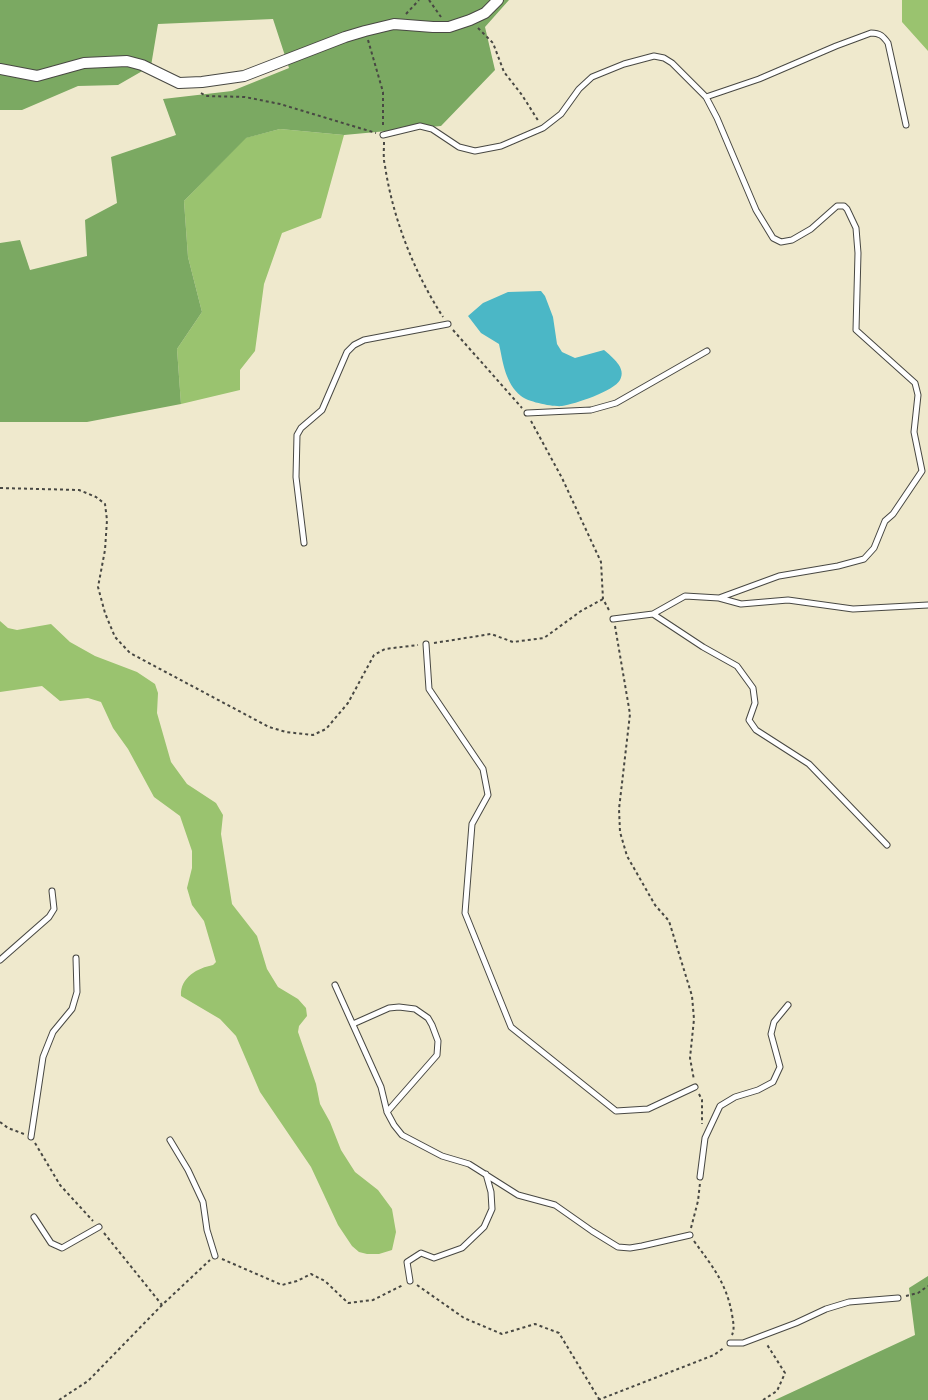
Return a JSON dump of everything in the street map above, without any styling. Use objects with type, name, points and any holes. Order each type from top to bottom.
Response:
[{"type":"street","points":[[0,68],[38,76],[84,63],[127,61],[142,65],[178,82],[202,82],[244,76],[345,37],[394,24],[433,27],[449,26],[470,20],[485,13],[498,0]]},
{"type":"lane","points":[[706,97],[759,79],[864,35],[877,33],[881,34],[888,43],[906,125]]},
{"type":"lane","points":[[383,135],[420,126],[432,129],[459,147],[475,150],[501,146],[543,128],[561,114],[579,89],[592,76],[624,64],[654,56],[664,58],[672,63],[706,97],[717,118],[756,210],[773,238],[781,242],[792,240],[811,229],[837,206],[844,206],[847,209],[856,228],[858,253],[856,330],[915,383],[918,395],[914,432],[922,472],[893,514],[884,521],[874,548],[864,559],[838,566],[779,576],[719,598]]},
{"type":"lane","points":[[304,543],[296,477],[297,434],[301,428],[322,410],[347,352],[354,345],[364,340],[448,324]]},
{"type":"lane","points":[[527,413],[591,410],[616,403],[707,351]]},
{"type":"lane","points":[[613,618],[653,614],[685,596],[719,598],[741,604],[788,600],[853,609],[928,605]]},
{"type":"lane","points":[[653,614],[703,647],[736,666],[753,688],[755,703],[749,720],[756,730],[809,764],[887,845]]},
{"type":"lane","points":[[426,644],[429,688],[483,769],[488,795],[472,824],[465,913],[511,1027],[616,1111],[648,1109],[695,1087]]},
{"type":"lane","points":[[0,960],[49,917],[54,909],[52,891]]},
{"type":"lane","points":[[31,1137],[44,1057],[53,1032],[72,1009],[77,992],[76,958]]},
{"type":"lane","points":[[335,985],[381,1087],[387,1112],[394,1125],[402,1135],[442,1156],[469,1164],[518,1195],[555,1205],[618,1247],[630,1248],[690,1235]]},
{"type":"lane","points":[[700,1177],[705,1138],[720,1106],[735,1097],[758,1090],[773,1082],[780,1066],[771,1034],[774,1022],[788,1005]]},
{"type":"lane","points":[[353,1024],[389,1008],[399,1007],[415,1009],[428,1018],[432,1025],[438,1041],[437,1055],[387,1112]]},
{"type":"lane","points":[[170,1140],[188,1170],[203,1202],[207,1230],[215,1256]]},
{"type":"lane","points":[[410,1281],[406,1262],[421,1253],[434,1258],[462,1248],[484,1227],[492,1209],[491,1192],[486,1174]]},
{"type":"lane","points":[[34,1217],[51,1244],[62,1248],[99,1227]]},
{"type":"lane","points":[[730,1343],[743,1343],[796,1323],[826,1309],[849,1302],[898,1298]]},
{"type":"path","points":[[394,24],[419,0]]},
{"type":"path","points":[[429,0],[449,26]]},
{"type":"path","points":[[470,20],[493,43],[504,72],[522,95],[543,128]]},
{"type":"path","points":[[365,31],[383,92],[385,166],[396,217],[418,272],[430,297],[448,324],[527,413],[562,478],[601,562],[602,599],[613,618],[630,714],[619,809],[620,832],[627,856],[655,905],[669,921],[692,996],[694,1019],[690,1058],[695,1087],[702,1100],[702,1124],[700,1130]]},
{"type":"path","points":[[199,92],[206,96],[245,97],[280,104],[383,135]]},
{"type":"path","points":[[0,488],[80,490],[96,497],[105,504],[107,520],[105,550],[98,586],[105,613],[115,637],[130,653],[269,727],[286,732],[313,735],[326,729],[348,703],[374,655],[385,649],[491,634],[513,642],[544,638],[581,611],[602,599]]},
{"type":"path","points":[[0,1122],[8,1128],[31,1137],[60,1186],[99,1227],[162,1305]]},
{"type":"path","points":[[59,1400],[88,1380],[162,1305],[215,1256],[282,1285],[297,1281],[311,1274],[325,1281],[348,1303],[373,1300],[410,1281],[464,1318],[502,1334],[535,1324],[559,1333],[599,1400],[714,1355],[730,1343],[735,1329],[729,1298],[717,1273],[690,1235],[692,1221],[698,1201],[700,1177]]},
{"type":"path","points":[[898,1298],[918,1293],[928,1286]]},
{"type":"path","points":[[762,1336],[785,1373],[777,1391],[763,1400]]},
{"type":"green space","points":[[0,0],[509,0],[485,27],[495,70],[441,126],[344,135],[280,129],[246,138],[184,201],[188,257],[202,312],[177,349],[181,404],[87,422],[0,422],[0,243],[20,240],[30,270],[87,256],[85,220],[117,203],[111,157],[176,135],[163,99],[232,91],[289,68],[273,19],[158,24],[151,66],[118,85],[78,86],[22,110],[0,110]]},
{"type":"green space","points":[[902,0],[928,0],[928,51],[902,22]]},
{"type":"green space","points":[[280,129],[344,135],[321,218],[282,233],[264,284],[255,351],[240,370],[240,390],[181,404],[177,349],[202,312],[188,257],[184,201],[245,138]]},
{"type":"green space","points":[[0,621],[8,628],[17,630],[51,624],[70,642],[95,656],[137,672],[155,684],[158,693],[157,713],[171,762],[187,784],[216,803],[223,815],[221,834],[232,904],[257,936],[267,969],[278,987],[298,999],[306,1008],[307,1016],[299,1026],[298,1032],[316,1084],[320,1104],[330,1122],[341,1150],[355,1172],[378,1190],[392,1209],[396,1232],[392,1250],[379,1254],[367,1254],[359,1252],[352,1246],[338,1225],[311,1167],[260,1092],[236,1036],[220,1019],[181,996],[183,984],[191,974],[202,968],[213,965],[216,962],[204,921],[192,905],[187,888],[192,868],[192,851],[180,816],[154,797],[128,749],[113,728],[101,702],[88,698],[60,701],[42,686],[0,692]]},
{"type":"green space","points":[[928,1276],[928,1400],[775,1400],[915,1335],[909,1288]]},
{"type":"water","points":[[541,291],[545,296],[553,317],[557,344],[562,352],[575,358],[604,350],[618,363],[622,371],[622,376],[616,384],[602,393],[576,403],[562,406],[547,405],[524,398],[511,385],[499,344],[481,333],[468,316],[483,303],[508,292]]}]
